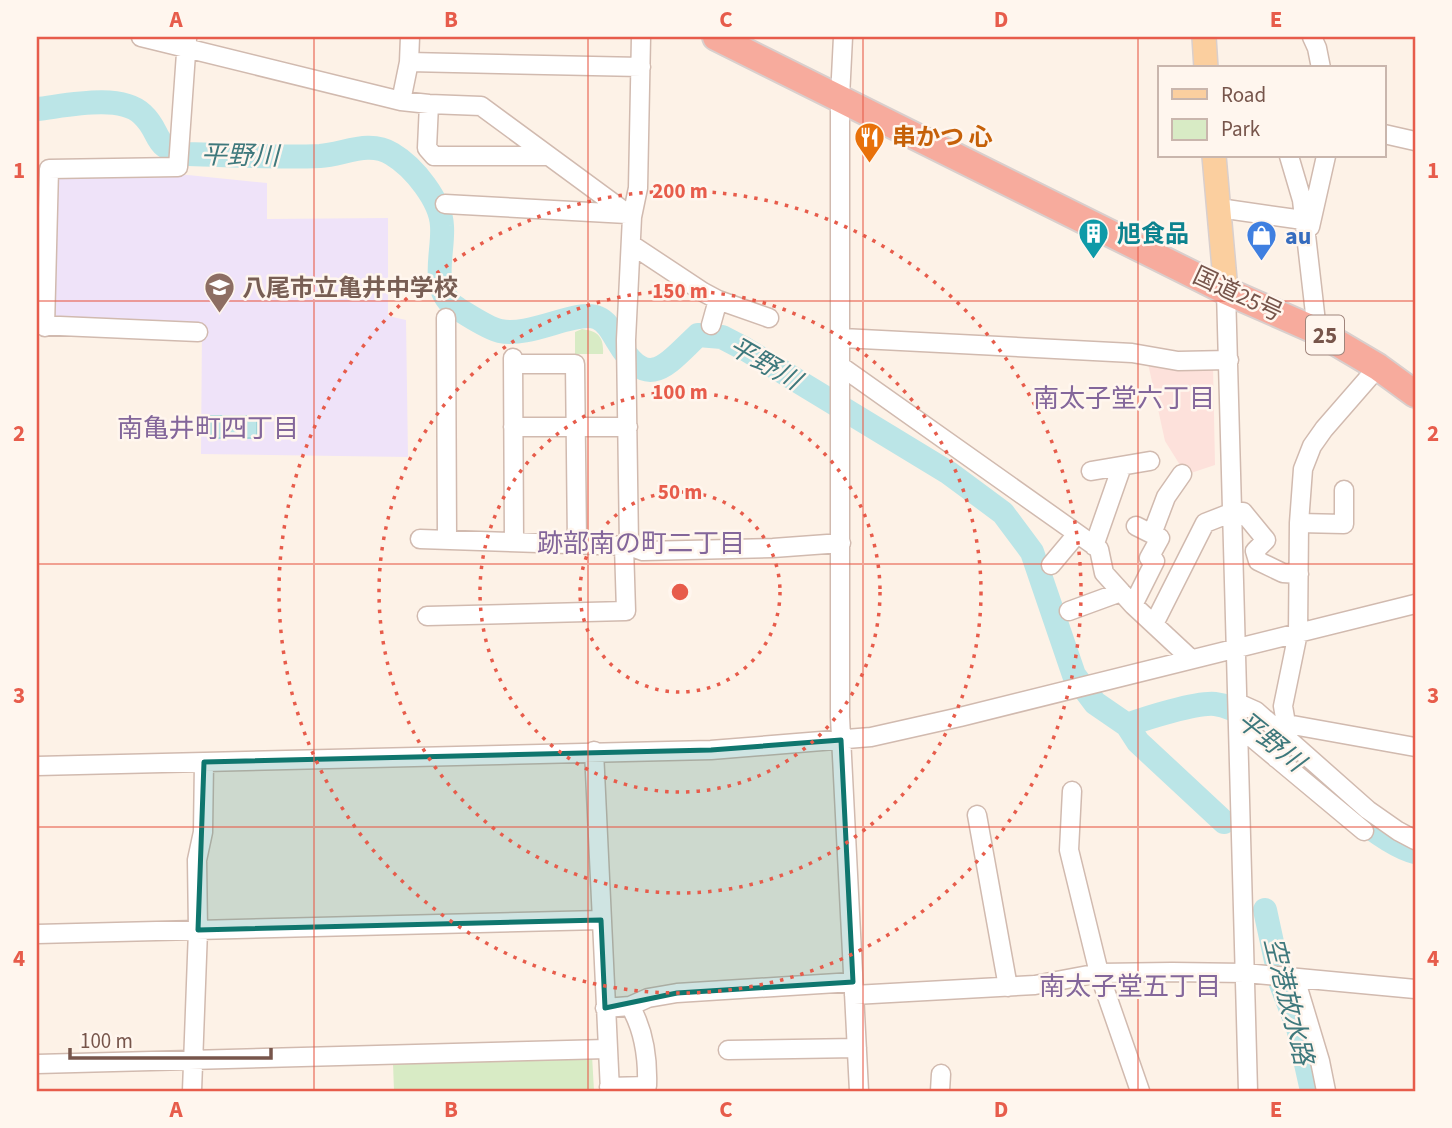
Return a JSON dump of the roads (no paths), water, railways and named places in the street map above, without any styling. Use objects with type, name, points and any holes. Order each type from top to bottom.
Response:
[{"type":"highway","name":"国道25号","points":[[716,37],[1226,291],[1317,331],[1414,392]]},
{"type":"main road","points":[[1204,37],[1206,66]]},
{"type":"main road","points":[[1214,158],[1226,291]]},
{"type":"street","points":[[141,37],[187,42],[401,101],[481,106],[630,216]]},
{"type":"street","points":[[401,101],[409,62],[410,37]]},
{"type":"street","points":[[427,616],[626,611],[626,340],[632,245],[630,216],[638,188],[641,37]]},
{"type":"street","points":[[843,37],[840,97],[840,717],[859,1091]]},
{"type":"street","points":[[1312,37],[1321,66]]},
{"type":"street","points":[[187,42],[178,167],[48,169],[41,326],[198,332]]},
{"type":"street","points":[[409,62],[641,67]]},
{"type":"street","points":[[429,104],[427,148],[434,156],[548,156]]},
{"type":"street","points":[[1386,134],[1415,141]]},
{"type":"street","points":[[1290,158],[1302,200],[1317,331]]},
{"type":"street","points":[[1306,244],[1326,158]]},
{"type":"street","points":[[445,204],[630,216]]},
{"type":"street","points":[[1219,208],[1303,220]]},
{"type":"street","points":[[632,245],[718,300],[769,318]]},
{"type":"street","points":[[1226,291],[1248,1091]]},
{"type":"street","points":[[711,325],[718,300]]},
{"type":"street","points":[[446,318],[447,540]]},
{"type":"street","points":[[842,338],[1132,353],[1178,361],[1229,360]]},
{"type":"street","points":[[514,542],[513,361],[575,364],[577,544]]},
{"type":"street","points":[[842,367],[1099,549],[1104,573],[1191,659]]},
{"type":"street","points":[[1276,758],[1288,732],[1283,706],[1298,633],[1299,523],[1303,469],[1312,446],[1324,429],[1378,367]]},
{"type":"street","points":[[513,427],[628,427]]},
{"type":"street","points":[[1091,471],[1150,461]]},
{"type":"street","points":[[1094,546],[1122,466]]},
{"type":"street","points":[[1152,534],[1166,497],[1182,474]]},
{"type":"street","points":[[1299,523],[1343,524],[1345,490]]},
{"type":"street","points":[[1154,624],[1205,523],[1233,512],[1243,512],[1266,540],[1255,551],[1258,561],[1283,573],[1299,574]]},
{"type":"street","points":[[1069,611],[1127,598],[1155,561],[1149,558],[1160,538],[1136,526]]},
{"type":"street","points":[[1051,565],[1077,534]]},
{"type":"street","points":[[420,539],[626,546],[643,551],[773,548],[841,543]]},
{"type":"street","points":[[37,766],[711,750],[872,737],[1415,604]]},
{"type":"street","points":[[1238,703],[1256,711],[1288,732],[1368,810],[1415,840]]},
{"type":"street","points":[[1238,726],[1364,831]]},
{"type":"street","points":[[1288,732],[1415,747]]},
{"type":"street","points":[[594,751],[610,1089],[647,1086],[648,1065],[640,1023],[630,1006]]},
{"type":"street","points":[[192,1091],[198,930],[197,860],[203,832],[204,762]]},
{"type":"street","points":[[1072,792],[1069,850],[1099,973],[1140,1091]]},
{"type":"street","points":[[977,815],[1008,987]]},
{"type":"street","points":[[37,934],[601,919]]},
{"type":"street","points":[[605,1008],[630,1006],[648,998],[677,993],[1008,987],[1035,985],[1099,973],[1245,973],[1415,989]]},
{"type":"street","points":[[1295,978],[1320,1061],[1326,1091]]},
{"type":"street","points":[[728,1050],[857,1048]]},
{"type":"street","points":[[37,1064],[607,1049]]},
{"type":"water","points":[[211,416],[257,416],[257,438],[211,438]]},
{"type":"waterway","name":"平野川","points":[[37,109],[92,102],[120,104],[142,114],[168,148],[188,154],[320,156],[366,148],[392,154],[417,176],[437,206],[442,226],[440,282],[443,292],[458,309],[490,327],[512,332],[578,317],[598,318],[607,325],[629,358],[648,370],[667,363],[698,335],[722,337],[745,349],[949,473],[1003,513],[1032,552],[1074,675],[1095,703],[1127,725],[1196,705],[1215,704],[1234,710],[1259,727],[1364,823],[1382,836],[1415,852]]},
{"type":"waterway","name":"空港放水路","points":[[1127,725],[1138,742],[1224,822]]},
{"type":"waterway","name":"空港放水路","points":[[1265,910],[1281,984],[1298,1028],[1312,1091]]},
{"type":"place","name":"串かつ 心","points":[[869,164]]},
{"type":"place","name":"旭食品","points":[[1094,261]]},
{"type":"place","name":"au","points":[[1262,263]]},
{"type":"place","name":"八尾市立亀井中学校","points":[[219,315]]},
{"type":"district","name":"南太子堂六丁目","points":[[1124,398]]},
{"type":"district","name":"南亀井町四丁目","points":[[208,428]]},
{"type":"district","name":"跡部南の町二丁目","points":[[641,543]]},
{"type":"district","name":"南太子堂五丁目","points":[[1130,986]]}]
